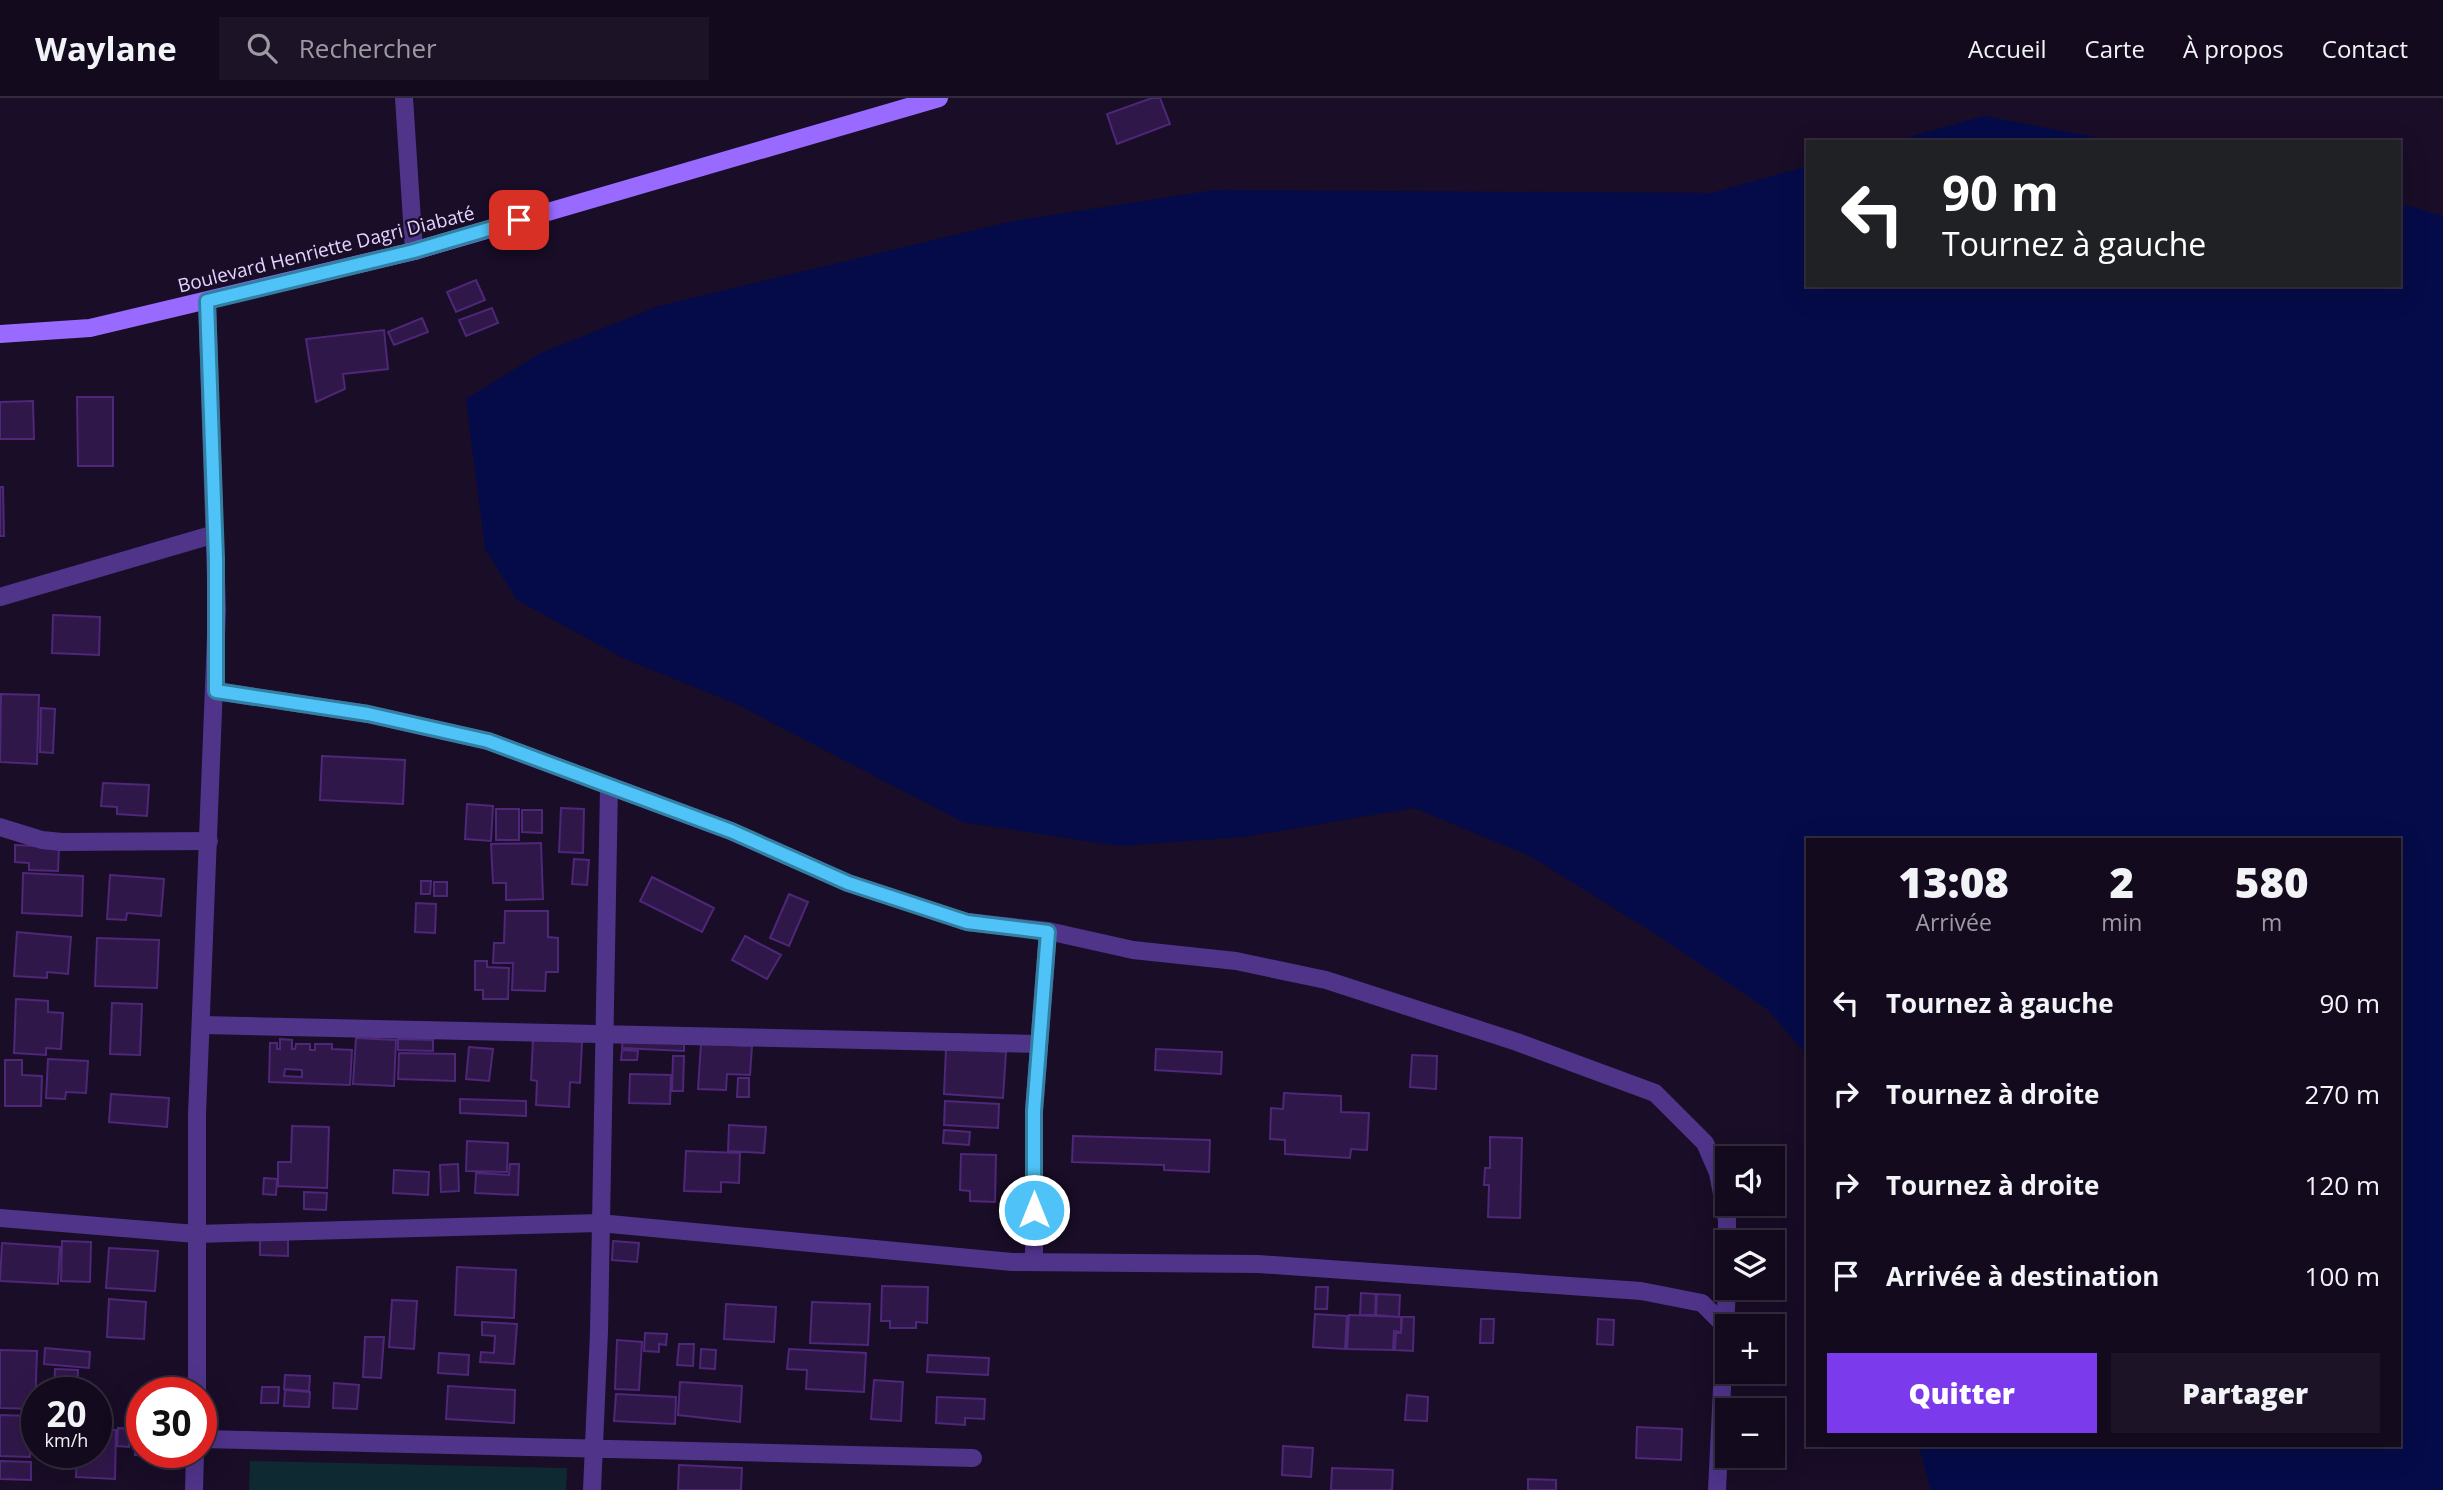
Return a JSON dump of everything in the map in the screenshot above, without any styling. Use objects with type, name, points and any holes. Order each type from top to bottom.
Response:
[{"type":"main road","name":"Boulevard Henriette Dagri Diabaté","points":[[0,334],[90,328],[414,251],[939,98]]},
{"type":"street","points":[[404,98],[414,251]]},
{"type":"street","points":[[197,1377],[199,1305],[196,1234],[216,691],[215,534],[207,301]]},
{"type":"street","points":[[0,597],[215,534]]},
{"type":"street","points":[[216,691],[368,714],[488,741],[731,831],[848,883],[967,922],[1048,932],[1133,950],[1236,961],[1326,980],[1517,1042],[1656,1093],[1705,1143],[1718,1173],[1727,1230]]},
{"type":"street","points":[[592,1490],[598,1332],[609,787]]},
{"type":"street","points":[[0,827],[42,840],[62,842],[209,841]]},
{"type":"street","points":[[1034,1260],[1034,1111],[1048,932]]},
{"type":"street","points":[[202,1025],[1038,1044]]},
{"type":"street","points":[[0,1218],[196,1234],[599,1223],[1012,1262],[1034,1260],[1258,1264],[1641,1291],[1702,1303],[1715,1316]]},
{"type":"street","points":[[1717,1490],[1722,1384]]},
{"type":"street","points":[[217,1439],[973,1458]]},
{"type":"street","points":[[194,1490],[195,1468]]},
{"type":"shaded area","points":[[1984,116],[2110,140],[1899,140]]},
{"type":"shaded area","points":[[1806,167],[1806,287],[2401,287],[2401,204],[2443,216],[2443,1490],[1931,1490],[1919,1447],[2401,1447],[2401,838],[1806,838],[1806,1054],[1768,1010],[1657,935],[1530,856],[1414,808],[1243,837],[1119,846],[963,822],[734,703],[625,659],[517,600],[485,549],[466,399],[541,353],[659,306],[1013,221],[1215,190],[1711,193]]},
{"type":"shaded area","points":[[250,1461],[567,1468],[566,1490],[249,1490]]},
{"type":"building","points":[[1152,98],[1160,98],[1170,124],[1117,144],[1107,114]]},
{"type":"building","points":[[476,280],[485,300],[456,312],[447,292]]},
{"type":"building","points":[[492,308],[498,323],[466,336],[459,320]]},
{"type":"building","points":[[422,318],[428,332],[394,345],[388,332]]},
{"type":"building","points":[[384,330],[388,369],[343,374],[345,389],[316,402],[306,339]]},
{"type":"building","points":[[77,397],[113,397],[113,466],[78,466]]},
{"type":"building","points":[[33,401],[34,439],[0,439],[0,402]]},
{"type":"building","points":[[0,487],[3,487],[4,536],[0,536]]},
{"type":"building","points":[[53,615],[100,617],[99,655],[52,653]]},
{"type":"building","points":[[1,694],[39,695],[37,764],[0,762]]},
{"type":"building","points":[[41,708],[55,709],[53,753],[40,752]]},
{"type":"building","points":[[322,756],[405,760],[403,804],[320,800]]},
{"type":"building","points":[[103,783],[149,785],[147,816],[117,814],[117,807],[101,806]]},
{"type":"building","points":[[467,804],[493,806],[491,841],[465,839]]},
{"type":"building","points":[[561,808],[584,809],[583,853],[559,852]]},
{"type":"building","points":[[496,809],[519,809],[519,840],[496,840]]},
{"type":"building","points":[[522,810],[542,810],[542,833],[522,832]]},
{"type":"building","points":[[541,843],[543,899],[506,900],[506,883],[493,883],[491,844]]},
{"type":"building","points":[[15,845],[59,847],[58,871],[29,870],[29,863],[15,862]]},
{"type":"building","points":[[574,859],[589,860],[587,885],[572,884]]},
{"type":"building","points":[[23,873],[83,876],[82,916],[22,913]]},
{"type":"building","points":[[110,875],[164,879],[161,916],[127,913],[126,920],[107,919]]},
{"type":"building","points":[[652,877],[714,908],[702,932],[640,901]]},
{"type":"building","points":[[421,881],[431,881],[430,894],[421,894]]},
{"type":"building","points":[[434,882],[447,882],[447,896],[434,896]]},
{"type":"building","points":[[789,894],[808,902],[789,946],[770,938]]},
{"type":"building","points":[[416,903],[436,904],[435,933],[415,932]]},
{"type":"building","points":[[505,911],[548,911],[548,937],[558,938],[558,972],[546,972],[545,991],[512,990],[513,963],[493,963],[494,943],[504,943]]},
{"type":"building","points":[[17,932],[71,937],[68,974],[47,972],[47,978],[14,976]]},
{"type":"building","points":[[745,936],[781,955],[767,979],[732,960]]},
{"type":"building","points":[[97,938],[159,940],[157,988],[95,986]]},
{"type":"building","points":[[475,961],[487,961],[487,967],[509,968],[508,999],[483,999],[483,990],[475,990]]},
{"type":"building","points":[[16,999],[48,1001],[48,1012],[63,1013],[61,1049],[46,1048],[46,1055],[14,1053]]},
{"type":"building","points":[[112,1003],[142,1004],[140,1055],[110,1054]]},
{"type":"building","points":[[623,1035],[684,1039],[684,1051],[622,1048]]},
{"type":"building","points":[[356,1038],[396,1040],[394,1086],[353,1084]]},
{"type":"building","points":[[280,1039],[292,1040],[292,1049],[295,1049],[296,1044],[310,1044],[310,1050],[315,1050],[315,1044],[332,1044],[332,1049],[352,1050],[350,1085],[269,1082],[270,1043],[277,1043],[277,1049],[280,1049]],"holes":[[[285,1069],[302,1070],[302,1077],[284,1076]]]},
{"type":"building","points":[[398,1039],[433,1040],[433,1051],[398,1050]]},
{"type":"building","points":[[533,1039],[582,1042],[580,1083],[570,1082],[569,1107],[536,1105],[537,1081],[531,1080]]},
{"type":"building","points":[[701,1044],[752,1046],[750,1075],[727,1074],[726,1090],[698,1089]]},
{"type":"building","points":[[469,1047],[493,1049],[489,1081],[466,1079]]},
{"type":"building","points":[[946,1048],[1006,1052],[1003,1098],[944,1094]]},
{"type":"building","points":[[1156,1049],[1222,1052],[1221,1074],[1155,1070]]},
{"type":"building","points":[[622,1050],[638,1051],[637,1060],[621,1060]]},
{"type":"building","points":[[399,1053],[455,1054],[455,1081],[398,1079]]},
{"type":"building","points":[[1412,1055],[1437,1056],[1436,1089],[1410,1087]]},
{"type":"building","points":[[673,1056],[684,1056],[683,1091],[672,1091]]},
{"type":"building","points":[[48,1059],[88,1061],[86,1093],[66,1092],[65,1099],[46,1098]]},
{"type":"building","points":[[5,1060],[22,1060],[22,1075],[42,1076],[41,1106],[5,1106]]},
{"type":"building","points":[[630,1074],[671,1075],[670,1104],[629,1103]]},
{"type":"building","points":[[738,1078],[749,1078],[749,1097],[737,1097]]},
{"type":"building","points":[[1284,1093],[1341,1096],[1341,1112],[1369,1113],[1367,1150],[1351,1149],[1350,1158],[1285,1154],[1285,1140],[1270,1139],[1271,1108],[1283,1109]]},
{"type":"building","points":[[111,1094],[169,1098],[167,1127],[109,1122]]},
{"type":"building","points":[[460,1099],[526,1101],[526,1116],[460,1113]]},
{"type":"building","points":[[945,1101],[999,1104],[998,1128],[944,1125]]},
{"type":"building","points":[[729,1125],[766,1127],[764,1153],[728,1151]]},
{"type":"building","points":[[292,1126],[329,1127],[327,1188],[278,1186],[278,1162],[291,1162]]},
{"type":"building","points":[[944,1130],[970,1132],[969,1145],[943,1143]]},
{"type":"building","points":[[1073,1136],[1210,1140],[1209,1172],[1164,1170],[1164,1165],[1072,1162]]},
{"type":"building","points":[[1490,1137],[1522,1138],[1520,1218],[1488,1217],[1489,1185],[1484,1185],[1485,1168],[1490,1168]]},
{"type":"building","points":[[467,1141],[508,1143],[507,1172],[466,1171]]},
{"type":"building","points":[[686,1151],[740,1153],[739,1183],[721,1182],[721,1192],[684,1191]]},
{"type":"building","points":[[961,1154],[996,1155],[995,1202],[970,1201],[970,1191],[960,1190]]},
{"type":"building","points":[[458,1164],[459,1191],[441,1192],[440,1165]]},
{"type":"building","points":[[510,1164],[519,1164],[518,1195],[475,1193],[476,1173],[509,1175]]},
{"type":"building","points":[[394,1170],[429,1172],[428,1195],[393,1193]]},
{"type":"building","points":[[264,1178],[277,1179],[276,1195],[263,1194]]},
{"type":"building","points":[[304,1192],[327,1193],[326,1210],[304,1209]]},
{"type":"building","points":[[260,1239],[288,1240],[288,1256],[260,1255]]},
{"type":"building","points":[[62,1241],[91,1242],[90,1282],[61,1281]]},
{"type":"building","points":[[613,1241],[639,1243],[637,1262],[612,1260]]},
{"type":"building","points":[[2,1243],[60,1247],[58,1284],[0,1281]]},
{"type":"building","points":[[109,1248],[158,1251],[155,1291],[106,1288]]},
{"type":"building","points":[[457,1267],[516,1270],[514,1318],[455,1315]]},
{"type":"building","points":[[882,1286],[928,1287],[927,1323],[916,1322],[916,1328],[890,1328],[890,1321],[881,1321]]},
{"type":"building","points":[[1316,1287],[1328,1287],[1327,1309],[1315,1309]]},
{"type":"building","points":[[1361,1293],[1376,1294],[1375,1315],[1360,1315]]},
{"type":"building","points":[[1377,1294],[1400,1295],[1399,1317],[1376,1315]]},
{"type":"building","points":[[109,1299],[146,1302],[144,1339],[107,1337]]},
{"type":"building","points":[[392,1300],[417,1301],[414,1349],[389,1347]]},
{"type":"building","points":[[812,1302],[870,1304],[868,1345],[810,1343]]},
{"type":"building","points":[[726,1304],[776,1307],[774,1342],[724,1339]]},
{"type":"building","points":[[1315,1314],[1347,1316],[1345,1349],[1313,1347]]},
{"type":"building","points":[[1349,1315],[1401,1317],[1401,1332],[1394,1331],[1393,1350],[1347,1349]]},
{"type":"building","points":[[1402,1317],[1414,1317],[1413,1351],[1395,1350],[1396,1333],[1401,1333]]},
{"type":"building","points":[[1481,1319],[1494,1319],[1493,1343],[1480,1343]]},
{"type":"building","points":[[1598,1319],[1614,1320],[1613,1345],[1597,1344]]},
{"type":"building","points":[[482,1322],[517,1324],[514,1364],[480,1362],[481,1352],[494,1353],[495,1336],[482,1335]]},
{"type":"building","points":[[645,1333],[667,1334],[666,1345],[659,1344],[659,1352],[644,1351]]},
{"type":"building","points":[[365,1337],[384,1337],[381,1378],[363,1377]]},
{"type":"building","points":[[617,1340],[642,1342],[639,1390],[615,1389]]},
{"type":"building","points":[[679,1344],[694,1344],[693,1366],[677,1365]]},
{"type":"building","points":[[45,1348],[90,1352],[89,1368],[44,1364]]},
{"type":"building","points":[[701,1349],[716,1350],[715,1369],[700,1368]]},
{"type":"building","points":[[789,1349],[866,1353],[864,1392],[806,1389],[807,1370],[787,1369]]},
{"type":"building","points":[[0,1350],[37,1351],[36,1377],[21,1377],[21,1409],[0,1408]]},
{"type":"building","points":[[439,1353],[469,1355],[468,1375],[438,1373]]},
{"type":"building","points":[[928,1355],[989,1358],[988,1375],[927,1372]]},
{"type":"building","points":[[55,1369],[78,1370],[78,1377],[55,1377]]},
{"type":"building","points":[[285,1375],[310,1376],[309,1391],[284,1389]]},
{"type":"building","points":[[874,1380],[903,1382],[901,1421],[871,1419]]},
{"type":"building","points":[[680,1382],[742,1386],[740,1422],[678,1415]]},
{"type":"building","points":[[334,1383],[359,1385],[357,1409],[333,1408]]},
{"type":"building","points":[[448,1386],[515,1390],[514,1423],[446,1419]]},
{"type":"building","points":[[262,1387],[279,1387],[278,1403],[261,1403]]},
{"type":"building","points":[[285,1390],[310,1392],[309,1407],[284,1406]]},
{"type":"building","points":[[616,1394],[676,1397],[675,1424],[614,1421]]},
{"type":"building","points":[[1407,1395],[1428,1397],[1427,1421],[1405,1420]]},
{"type":"building","points":[[937,1397],[985,1399],[984,1419],[965,1418],[965,1425],[936,1423]]},
{"type":"building","points":[[0,1415],[21,1416],[21,1457],[0,1456]]},
{"type":"building","points":[[1637,1427],[1682,1429],[1681,1460],[1636,1458]]},
{"type":"building","points":[[118,1428],[126,1429],[126,1447],[117,1446]]},
{"type":"building","points":[[112,1430],[116,1430],[115,1479],[76,1477],[76,1468],[112,1468]]},
{"type":"building","points":[[1283,1446],[1313,1448],[1311,1477],[1282,1475]]},
{"type":"building","points":[[0,1461],[21,1462],[21,1468],[31,1468],[31,1480],[0,1479]]},
{"type":"building","points":[[679,1465],[742,1468],[741,1490],[678,1490]]},
{"type":"building","points":[[1332,1468],[1393,1470],[1392,1490],[1331,1490]]},
{"type":"building","points":[[1528,1479],[1556,1480],[1556,1490],[1528,1490]]},
{"type":"route","points":[[519,220],[414,251],[207,301],[216,559],[216,691],[368,714],[488,741],[731,831],[848,883],[967,922],[1048,932],[1034,1111],[1034,1210]]}]
